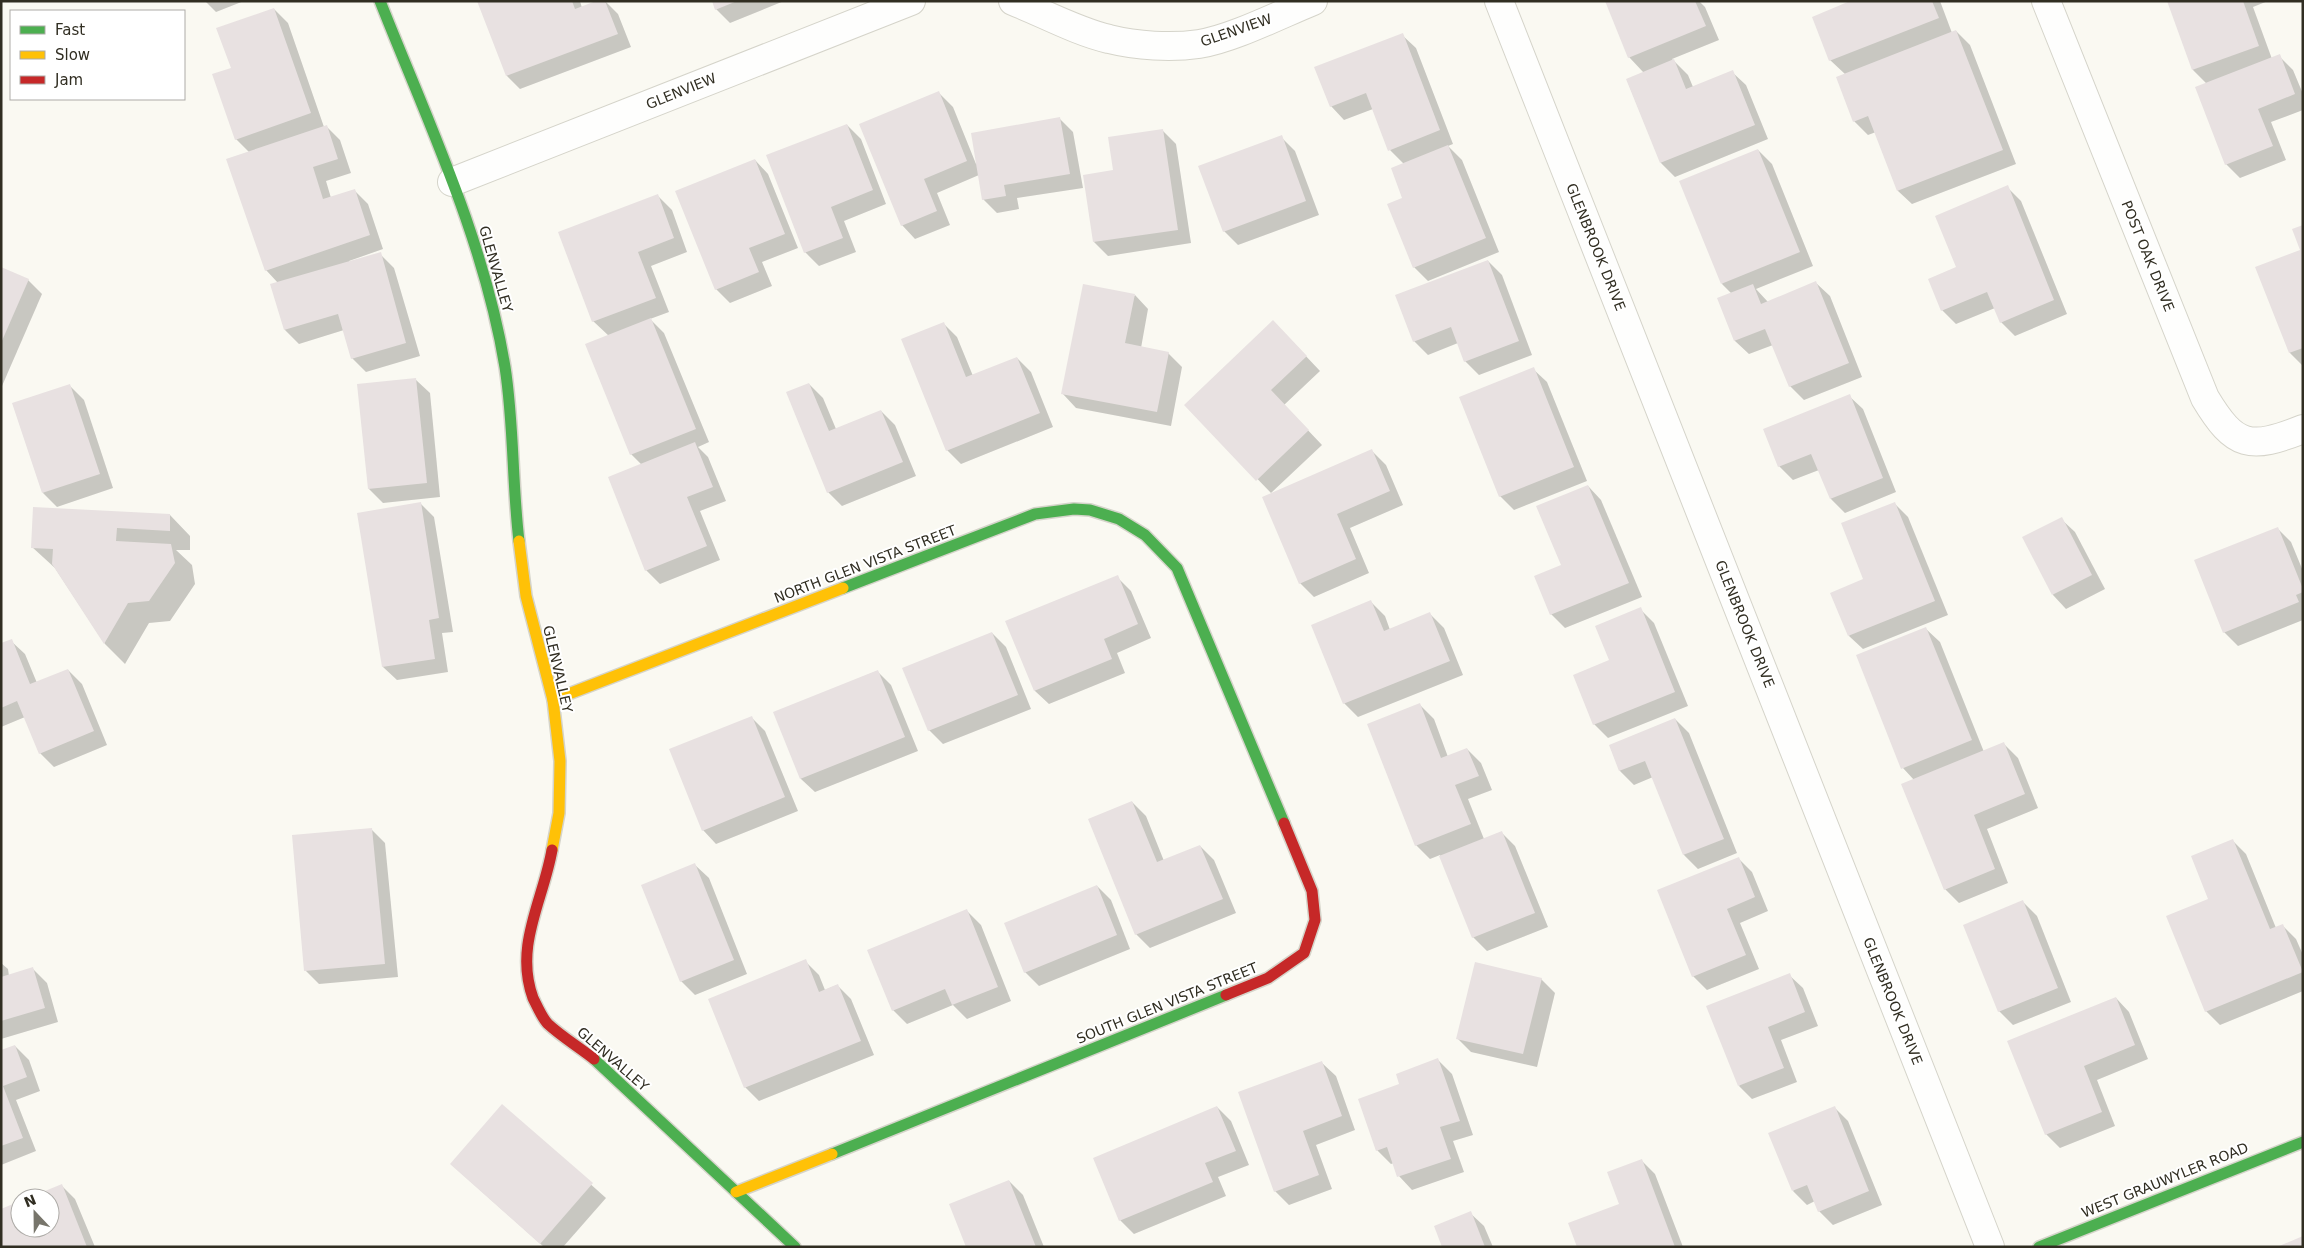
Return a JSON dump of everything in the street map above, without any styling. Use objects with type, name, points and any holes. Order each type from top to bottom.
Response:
[{"type":"street","name":"GLENVALLEY","points":[[380,1],[452,182],[473,242],[499,334],[505,368],[518,532],[526,596],[553,700],[560,761],[559,813],[550,861],[528,942],[525,960],[527,981],[536,1005],[547,1023],[606,1068],[795,1247]]},
{"type":"street","name":"GLENVIEW","points":[[452,182],[911,1]]},
{"type":"street","name":"GLENVIEW","points":[[1013,1],[1108,39],[1143,45],[1175,46],[1200,44],[1313,1]]},
{"type":"street","name":"GLENBROOK DRIVE","points":[[1499,1],[1990,1247]]},
{"type":"street","name":"POST OAK DRIVE","points":[[2046,1],[2205,398],[2217,419],[2231,434],[2244,440],[2260,443],[2303,429]]},
{"type":"street","name":"NORTH GLEN VISTA STREET","points":[[553,700],[1035,514],[1073,508],[1107,514],[1126,521],[1164,551],[1177,568]]},
{"type":"street","name":"SOUTH GLEN VISTA STREET","points":[[736,1192],[1268,978],[1304,953],[1315,920],[1312,891],[1177,568]]},
{"type":"street","name":"WEST GRAUWYLER ROAD","points":[[2050,1245],[2303,1142]]},
{"type":"building","points":[[477,1],[572,1],[575,9],[596,1],[605,1],[618,34],[506,76]]},
{"type":"building","points":[[712,1],[737,1],[715,10]]},
{"type":"building","points":[[1605,1],[1695,1],[1706,26],[1628,58]]},
{"type":"building","points":[[1850,1],[1932,1],[1939,18],[1829,61],[1812,17]]},
{"type":"building","points":[[2167,1],[2243,1],[2259,46],[2192,70]]},
{"type":"building","points":[[274,8],[311,113],[235,140],[212,74],[231,68],[216,28]]},
{"type":"building","points":[[1956,30],[2003,150],[1897,191],[1868,116],[1853,122],[1836,77]]},
{"type":"building","points":[[1403,33],[1440,130],[1388,151],[1366,93],[1330,107],[1314,67]]},
{"type":"building","points":[[2280,54],[2295,94],[2258,109],[2273,146],[2225,165],[2195,87]]},
{"type":"building","points":[[1674,59],[1686,89],[1733,70],[1755,125],[1660,163],[1626,79]]},
{"type":"building","points":[[939,91],[967,161],[924,179],[937,211],[901,226],[859,124]]},
{"type":"building","points":[[1060,117],[1070,174],[1004,185],[1006,196],[982,200],[971,133]]},
{"type":"building","points":[[847,124],[873,190],[831,207],[843,238],[804,253],[766,155]]},
{"type":"building","points":[[327,125],[338,159],[313,167],[323,199],[355,189],[370,235],[265,271],[226,159]]},
{"type":"building","points":[[1163,129],[1178,230],[1093,242],[1083,175],[1113,170],[1108,137]]},
{"type":"building","points":[[1282,135],[1306,201],[1223,232],[1198,166]]},
{"type":"building","points":[[1448,145],[1486,238],[1413,268],[1387,204],[1402,198],[1391,168]]},
{"type":"building","points":[[1758,149],[1800,252],[1721,284],[1679,181]]},
{"type":"building","points":[[755,159],[785,234],[749,248],[759,272],[715,290],[675,191]]},
{"type":"building","points":[[2008,185],[2054,300],[2000,323],[1987,292],[1941,311],[1928,279],[1956,267],[1935,216]]},
{"type":"building","points":[[658,194],[674,238],[638,252],[656,298],[592,322],[558,232]]},
{"type":"building","points":[[2303,225],[2303,348],[2289,353],[2255,267],[2300,250],[2292,229]]},
{"type":"building","points":[[381,252],[406,343],[351,359],[338,314],[284,330],[270,284]]},
{"type":"building","points":[[1488,260],[1519,341],[1464,362],[1451,327],[1413,342],[1395,295]]},
{"type":"building","points":[[1,267],[29,279],[1,343]]},
{"type":"building","points":[[1816,281],[1849,363],[1789,387],[1765,329],[1734,341],[1717,298],[1753,284],[1761,304]]},
{"type":"building","points":[[1083,284],[1135,294],[1125,343],[1169,352],[1157,412],[1061,394]]},
{"type":"building","points":[[651,318],[696,429],[630,455],[585,344]]},
{"type":"building","points":[[1273,320],[1307,356],[1271,390],[1309,430],[1256,481],[1184,405]]},
{"type":"building","points":[[944,322],[966,377],[1017,357],[1040,413],[946,451],[901,339]]},
{"type":"building","points":[[1534,367],[1574,467],[1499,497],[1459,397]]},
{"type":"building","points":[[416,378],[427,483],[368,489],[357,384]]},
{"type":"building","points":[[809,383],[829,431],[881,410],[903,462],[827,493],[786,392]]},
{"type":"building","points":[[70,384],[100,474],[42,493],[12,403]]},
{"type":"building","points":[[1850,394],[1883,478],[1830,499],[1811,454],[1778,467],[1763,429]]},
{"type":"building","points":[[695,442],[713,487],[687,497],[707,546],[645,571],[608,477]]},
{"type":"building","points":[[1372,449],[1390,491],[1337,514],[1356,559],[1299,584],[1262,497]]},
{"type":"building","points":[[1588,485],[1629,583],[1550,615],[1534,576],[1561,565],[1536,506]]},
{"type":"building","points":[[421,502],[439,618],[429,620],[435,659],[382,667],[357,513]]},
{"type":"building","points":[[1895,502],[1935,601],[1848,636],[1830,593],[1863,579],[1841,523]]},
{"type":"building","points":[[33,507],[170,514],[170,531],[117,528],[116,541],[171,544],[175,563],[149,601],[128,603],[104,644],[52,564],[53,549],[31,548]]},
{"type":"building","points":[[2062,517],[2092,575],[2052,595],[2022,537]]},
{"type":"building","points":[[2278,527],[2303,589],[2303,592],[2296,595],[2299,602],[2223,633],[2194,560]]},
{"type":"building","points":[[1118,575],[1138,624],[1104,639],[1112,659],[1034,691],[1005,621]]},
{"type":"building","points":[[1371,600],[1384,631],[1430,612],[1450,661],[1343,704],[1311,625]]},
{"type":"building","points":[[1641,607],[1675,692],[1593,725],[1573,675],[1609,660],[1595,626]]},
{"type":"building","points":[[1926,627],[1972,740],[1901,769],[1856,655]]},
{"type":"building","points":[[992,632],[1018,695],[928,731],[902,668]]},
{"type":"building","points":[[12,639],[30,684],[68,669],[94,731],[39,754],[17,701],[1,708],[1,643]]},
{"type":"building","points":[[878,670],[905,737],[800,779],[773,712]]},
{"type":"building","points":[[1420,703],[1441,758],[1467,748],[1479,776],[1455,785],[1471,824],[1415,846],[1367,724]]},
{"type":"building","points":[[752,716],[785,797],[702,831],[669,749]]},
{"type":"building","points":[[1675,718],[1724,839],[1683,855],[1645,761],[1619,771],[1609,745]]},
{"type":"building","points":[[2004,742],[2025,794],[1974,815],[1995,869],[1944,890],[1901,784]]},
{"type":"building","points":[[1132,801],[1157,862],[1200,845],[1223,899],[1135,935],[1088,819]]},
{"type":"building","points":[[372,828],[385,964],[304,971],[292,835]]},
{"type":"building","points":[[1502,831],[1535,913],[1472,938],[1439,856]]},
{"type":"building","points":[[2233,839],[2270,929],[2283,924],[2303,972],[2205,1012],[2166,916],[2208,899],[2191,856]]},
{"type":"building","points":[[1739,857],[1755,897],[1727,909],[1746,955],[1692,977],[1657,890]]},
{"type":"building","points":[[695,863],[734,960],[680,982],[641,885]]},
{"type":"building","points":[[1097,885],[1117,935],[1024,973],[1004,923]]},
{"type":"building","points":[[2023,900],[2058,988],[1998,1012],[1963,925]]},
{"type":"building","points":[[967,909],[998,987],[952,1005],[945,989],[892,1011],[867,950]]},
{"type":"building","points":[[806,959],[819,992],[838,984],[861,1041],[744,1088],[708,999]]},
{"type":"building","points":[[1475,962],[1542,978],[1523,1054],[1456,1039]]},
{"type":"building","points":[[33,967],[45,1008],[1,1021],[1,977]]},
{"type":"building","points":[[1790,973],[1805,1012],[1768,1027],[1784,1068],[1738,1086],[1706,1006]]},
{"type":"building","points":[[2116,997],[2135,1045],[2084,1066],[2102,1112],[2045,1135],[2007,1041]]},
{"type":"building","points":[[15,1045],[27,1077],[3,1086],[23,1138],[1,1146],[1,1050]]},
{"type":"building","points":[[1438,1058],[1460,1121],[1440,1127],[1451,1159],[1397,1177],[1387,1147],[1376,1151],[1358,1099],[1399,1084],[1396,1074]]},
{"type":"building","points":[[1322,1061],[1342,1116],[1303,1131],[1319,1175],[1274,1192],[1238,1092]]},
{"type":"building","points":[[502,1104],[593,1183],[540,1244],[450,1164]]},
{"type":"building","points":[[1217,1106],[1236,1151],[1205,1163],[1213,1182],[1119,1221],[1093,1158]]},
{"type":"building","points":[[1835,1106],[1869,1191],[1818,1212],[1807,1185],[1792,1191],[1768,1133]]},
{"type":"building","points":[[1642,1159],[1675,1247],[1577,1247],[1568,1223],[1619,1204],[1607,1172]]},
{"type":"building","points":[[1009,1180],[1036,1247],[966,1247],[949,1204]]},
{"type":"building","points":[[62,1184],[87,1247],[1,1247],[1,1209],[10,1205],[10,1238],[60,1238],[60,1188],[52,1188]]},
{"type":"building","points":[[1471,1211],[1485,1247],[1442,1247],[1434,1226]]},
{"type":"building","points":[[2303,1236],[2303,1247],[2277,1247]]},
{"type":"traffic: fast","points":[[380,1],[435,135],[469,226],[496,319],[508,388],[519,541]]},
{"type":"traffic: fast","points":[[843,588],[1035,514],[1074,509],[1090,510],[1119,519],[1145,535],[1177,568],[1284,823]]},
{"type":"traffic: fast","points":[[832,1154],[1226,995]]},
{"type":"traffic: fast","points":[[594,1059],[795,1247]]},
{"type":"traffic: fast","points":[[2039,1247],[2303,1142]]},
{"type":"traffic: slow","points":[[519,541],[526,596],[553,700],[560,761],[559,813],[552,850]]},
{"type":"traffic: slow","points":[[553,700],[843,588]]},
{"type":"traffic: slow","points":[[736,1192],[832,1154]]},
{"type":"traffic: jam","points":[[1226,995],[1268,978],[1304,953],[1315,920],[1312,891],[1284,823]]},
{"type":"traffic: jam","points":[[552,850],[528,942],[528,979],[533,998],[548,1024],[594,1059]]}]
